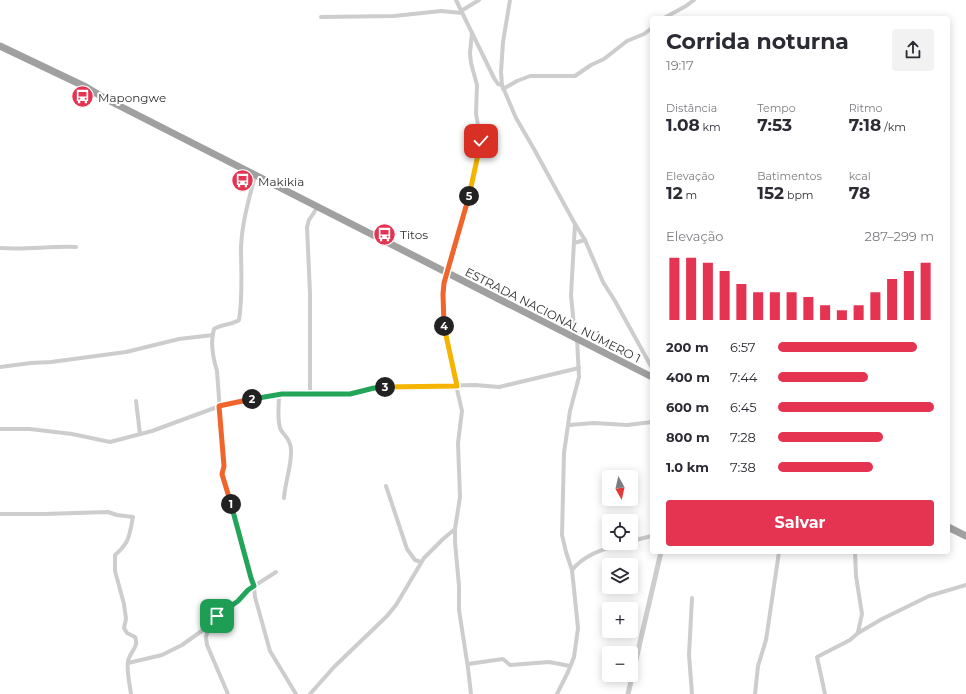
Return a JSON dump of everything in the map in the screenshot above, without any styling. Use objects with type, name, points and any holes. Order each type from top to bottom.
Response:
[{"type":"highway","name":"ESTRADA NACIONAL NÚMERO 1","points":[[0,46],[86,87],[104,98],[380,240],[650,376]]},
{"type":"highway","points":[[950,528],[966,536]]},
{"type":"street","points":[[456,0],[494,78],[502,87]]},
{"type":"street","points":[[321,17],[394,16],[441,11],[461,12],[480,0]]},
{"type":"street","points":[[510,0],[501,64],[502,87],[516,118],[585,240],[603,282],[650,364]]},
{"type":"street","points":[[667,16],[694,0]]},
{"type":"street","points":[[502,87],[530,76],[575,76],[590,65],[604,59],[627,42],[650,30]]},
{"type":"street","points":[[470,694],[468,664],[459,610],[459,586],[455,555],[455,529],[460,497],[458,443],[462,411],[443,322],[443,294],[447,273],[473,180],[481,141],[476,114],[476,85],[470,62],[472,33]]},
{"type":"street","points":[[254,180],[243,221],[241,246],[242,290],[239,320],[235,323],[220,326],[214,329],[213,335],[224,466],[222,474],[235,515],[270,651],[296,694]]},
{"type":"street","points":[[304,395],[309,392],[310,389],[311,366],[307,227],[309,220],[315,211]]},
{"type":"street","points":[[557,694],[574,657],[578,628],[572,570],[562,535],[564,453],[570,411],[578,383],[579,368],[571,296],[575,224]]},
{"type":"street","points":[[574,243],[585,240]]},
{"type":"street","points":[[0,248],[12,250],[51,246],[76,247]]},
{"type":"street","points":[[0,367],[126,352],[179,339],[213,335]]},
{"type":"street","points":[[0,429],[30,429],[72,434],[110,442],[152,431],[228,403],[279,394],[350,394],[381,387],[475,385],[499,386],[579,368]]},
{"type":"street","points":[[279,394],[280,426],[289,439],[291,450],[284,498]]},
{"type":"street","points":[[136,401],[140,434]]},
{"type":"street","points":[[569,425],[594,423],[627,425],[650,422]]},
{"type":"street","points":[[386,486],[407,549],[415,560],[421,562]]},
{"type":"street","points":[[0,514],[108,512],[132,517],[128,540],[123,548],[115,555],[115,571],[124,604],[126,619],[124,628],[127,633],[135,637],[137,642],[129,657],[128,663],[131,694]]},
{"type":"street","points":[[310,694],[334,667],[387,616],[396,605],[421,562],[455,529]]},
{"type":"street","points":[[638,539],[650,536]]},
{"type":"street","points":[[572,570],[582,560],[591,554],[603,550]]},
{"type":"street","points":[[628,694],[661,554]]},
{"type":"street","points":[[755,694],[758,666],[766,640],[779,554]]},
{"type":"street","points":[[855,554],[856,576],[862,614],[858,633]]},
{"type":"street","points":[[228,694],[207,645],[206,638],[210,625],[214,619],[238,601],[248,590],[276,572]]},
{"type":"street","points":[[825,694],[817,657],[850,640],[858,633],[882,618],[929,596],[966,586]]},
{"type":"street","points":[[692,598],[689,656],[692,694]]},
{"type":"street","points":[[128,663],[162,655],[182,645],[210,625]]},
{"type":"street","points":[[468,664],[503,659],[510,665],[550,662],[570,666]]},
{"type":"place","name":"Mapongwe","points":[[83,97]]},
{"type":"place","name":"Makikia","points":[[243,181]]},
{"type":"place","name":"Titos","points":[[385,234]]},
{"type":"route","points":[[217,616],[231,607],[254,586],[235,515],[222,474],[224,466],[219,406],[275,394],[333,395],[355,394],[381,387],[457,386],[447,346],[442,315],[444,283],[473,180],[481,141]]}]
